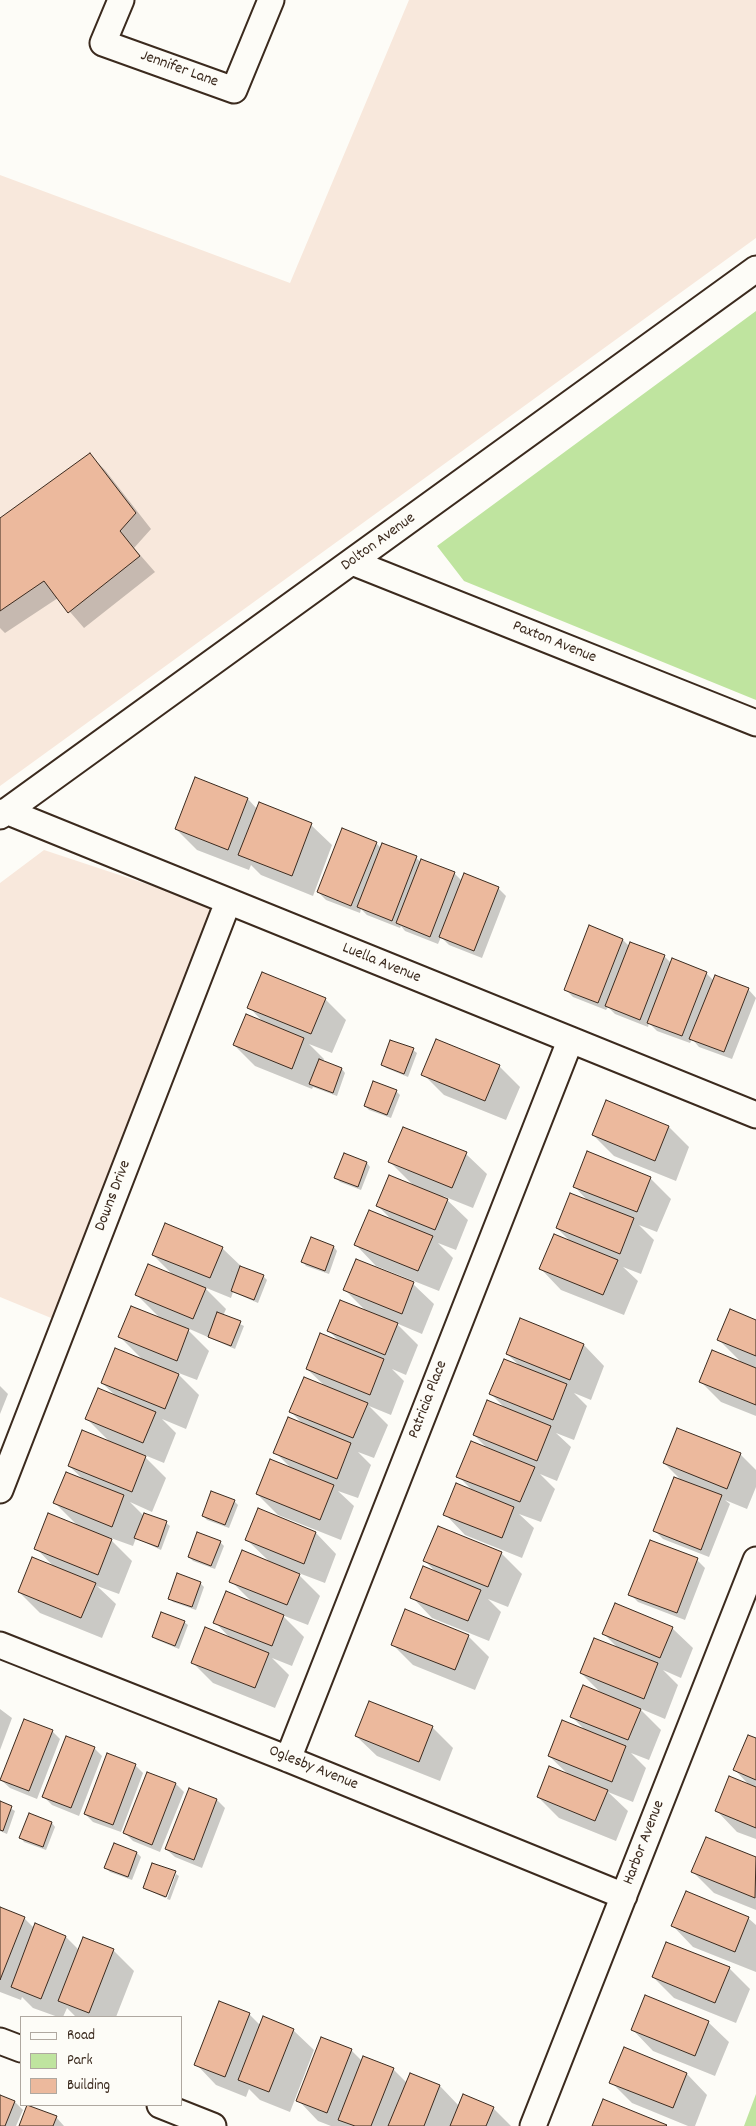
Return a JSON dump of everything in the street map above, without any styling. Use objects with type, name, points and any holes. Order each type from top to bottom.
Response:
[{"type":"street","name":"Jennifer Lane","points":[[121,0],[104,43],[234,90],[271,0]]},
{"type":"street","name":"Dolton Avenue","points":[[3,813],[756,269]]},
{"type":"street","name":"Paxton Avenue","points":[[352,562],[756,723]]},
{"type":"street","name":"Luella Avenue","points":[[3,813],[756,1115]]},
{"type":"street","name":"Downs Drive","points":[[0,1490],[228,902]]},
{"type":"street","name":"Patricia Place","points":[[288,1759],[570,1041]]},
{"type":"street","name":"Harbor Avenue","points":[[533,2126],[756,1560]]},
{"type":"street","name":"Oglesby Avenue","points":[[0,1645],[288,1759],[624,1896]]},
{"type":"street","points":[[0,2041],[20,2049]]},
{"type":"street","points":[[163,2106],[213,2126]]},
{"type":"shaded area","points":[[409,0],[756,0],[756,238],[0,786],[0,175],[290,283]]},
{"type":"shaded area","points":[[44,850],[216,907],[56,1320],[0,1297],[0,883]]},
{"type":"green space","points":[[756,311],[756,700],[464,581],[437,546]]},
{"type":"green space","points":[[756,2094],[756,2126],[744,2126]]},
{"type":"building","points":[[90,453],[136,513],[120,531],[140,556],[68,613],[44,581],[0,611],[0,518]]},
{"type":"building","points":[[195,777],[248,798],[228,850],[175,829]]},
{"type":"building","points":[[259,802],[312,823],[292,876],[238,855]]},
{"type":"building","points":[[342,828],[377,842],[351,906],[317,892]]},
{"type":"building","points":[[382,843],[417,856],[392,921],[357,907]]},
{"type":"building","points":[[421,859],[455,872],[430,937],[396,923]]},
{"type":"building","points":[[464,873],[499,887],[474,951],[439,937]]},
{"type":"building","points":[[589,925],[623,939],[598,1003],[564,990]]},
{"type":"building","points":[[630,942],[665,955],[640,1020],[605,1006]]},
{"type":"building","points":[[672,958],[707,972],[682,1036],[647,1023]]},
{"type":"building","points":[[262,972],[326,998],[311,1034],[247,1008]]},
{"type":"building","points":[[715,975],[749,988],[724,1052],[689,1039]]},
{"type":"building","points":[[246,1014],[304,1038],[292,1069],[233,1045]]},
{"type":"building","points":[[436,1039],[500,1065],[485,1101],[421,1075]]},
{"type":"building","points":[[390,1040],[414,1048],[404,1074],[381,1065]]},
{"type":"building","points":[[319,1059],[342,1068],[333,1093],[309,1084]]},
{"type":"building","points":[[373,1081],[397,1090],[387,1115],[364,1106]]},
{"type":"building","points":[[606,1100],[669,1126],[655,1161],[592,1135]]},
{"type":"building","points":[[403,1127],[467,1152],[452,1188],[388,1162]]},
{"type":"building","points":[[587,1151],[651,1177],[637,1212],[573,1187]]},
{"type":"building","points":[[344,1153],[367,1162],[358,1187],[334,1178]]},
{"type":"building","points":[[389,1175],[448,1199],[435,1230],[376,1206]]},
{"type":"building","points":[[570,1193],[634,1218],[620,1254],[556,1228]]},
{"type":"building","points":[[369,1210],[433,1236],[418,1271],[354,1245]]},
{"type":"building","points":[[165,1223],[223,1247],[210,1278],[152,1255]]},
{"type":"building","points":[[554,1234],[618,1260],[603,1295],[539,1269]]},
{"type":"building","points":[[311,1237],[334,1246],[325,1271],[301,1262]]},
{"type":"building","points":[[356,1259],[414,1282],[402,1314],[343,1290]]},
{"type":"building","points":[[148,1264],[206,1288],[193,1319],[135,1295]]},
{"type":"building","points":[[240,1266],[264,1275],[254,1300],[231,1291]]},
{"type":"building","points":[[340,1300],[398,1323],[385,1355],[327,1331]]},
{"type":"building","points":[[131,1306],[189,1329],[177,1361],[118,1337]]},
{"type":"building","points":[[730,1309],[756,1320],[756,1356],[717,1340]]},
{"type":"building","points":[[217,1312],[241,1321],[231,1346],[208,1337]]},
{"type":"building","points":[[520,1318],[584,1344],[570,1380],[506,1354]]},
{"type":"building","points":[[320,1333],[384,1359],[370,1395],[306,1369]]},
{"type":"building","points":[[115,1348],[179,1374],[165,1409],[101,1383]]},
{"type":"building","points":[[712,1350],[756,1368],[756,1405],[699,1382]]},
{"type":"building","points":[[504,1359],[567,1384],[553,1420],[489,1394]]},
{"type":"building","points":[[304,1377],[368,1403],[353,1438],[289,1412]]},
{"type":"building","points":[[98,1388],[156,1412],[143,1443],[85,1419]]},
{"type":"building","points":[[487,1400],[551,1426],[537,1461],[473,1435]]},
{"type":"building","points":[[288,1417],[351,1443],[337,1479],[273,1453]]},
{"type":"building","points":[[677,1428],[741,1453],[727,1489],[663,1463]]},
{"type":"building","points":[[82,1430],[146,1456],[132,1492],[68,1466]]},
{"type":"building","points":[[471,1441],[535,1467],[520,1502],[456,1477]]},
{"type":"building","points":[[270,1459],[334,1485],[320,1520],[256,1494]]},
{"type":"building","points":[[66,1472],[124,1495],[112,1527],[53,1503]]},
{"type":"building","points":[[674,1477],[722,1495],[701,1550],[653,1531]]},
{"type":"building","points":[[456,1483],[514,1507],[502,1538],[443,1515]]},
{"type":"building","points":[[211,1491],[235,1500],[225,1525],[202,1516]]},
{"type":"building","points":[[258,1508],[316,1532],[304,1564],[245,1540]]},
{"type":"building","points":[[48,1513],[112,1539],[98,1575],[34,1549]]},
{"type":"building","points":[[144,1513],[167,1521],[158,1547],[134,1538]]},
{"type":"building","points":[[438,1526],[502,1552],[488,1587],[423,1561]]},
{"type":"building","points":[[197,1532],[221,1541],[211,1566],[188,1557]]},
{"type":"building","points":[[650,1540],[698,1558],[677,1613],[628,1595]]},
{"type":"building","points":[[242,1550],[300,1574],[287,1605],[229,1582]]},
{"type":"building","points":[[32,1557],[96,1583],[81,1618],[18,1592]]},
{"type":"building","points":[[423,1566],[481,1590],[468,1621],[410,1598]]},
{"type":"building","points":[[177,1573],[201,1582],[192,1607],[168,1599]]},
{"type":"building","points":[[226,1591],[284,1615],[272,1646],[213,1623]]},
{"type":"building","points":[[615,1603],[673,1627],[660,1658],[602,1634]]},
{"type":"building","points":[[405,1609],[469,1635],[455,1670],[391,1645]]},
{"type":"building","points":[[161,1612],[185,1621],[175,1646],[152,1637]]},
{"type":"building","points":[[205,1627],[269,1653],[255,1688],[191,1663]]},
{"type":"building","points":[[594,1638],[658,1663],[644,1699],[580,1673]]},
{"type":"building","points":[[583,1685],[641,1709],[628,1740],[570,1717]]},
{"type":"building","points":[[369,1701],[433,1726],[419,1762],[355,1736]]},
{"type":"building","points":[[24,1719],[53,1730],[29,1791],[0,1780]]},
{"type":"building","points":[[562,1720],[626,1746],[612,1782],[548,1756]]},
{"type":"building","points":[[748,1735],[756,1738],[756,1780],[733,1770]]},
{"type":"building","points":[[66,1736],[95,1747],[71,1808],[42,1797]]},
{"type":"building","points":[[107,1753],[136,1764],[113,1825],[84,1814]]},
{"type":"building","points":[[549,1766],[608,1790],[595,1821],[537,1797]]},
{"type":"building","points":[[147,1772],[176,1783],[152,1845],[123,1833]]},
{"type":"building","points":[[729,1776],[756,1787],[756,1828],[715,1811]]},
{"type":"building","points":[[189,1788],[217,1799],[194,1860],[165,1849]]},
{"type":"building","points":[[0,1801],[12,1806],[3,1831],[0,1830]]},
{"type":"building","points":[[29,1813],[52,1822],[43,1847],[19,1838]]},
{"type":"building","points":[[706,1837],[756,1857],[755,1898],[691,1872]]},
{"type":"building","points":[[114,1843],[137,1852],[128,1877],[104,1868]]},
{"type":"building","points":[[152,1863],[176,1871],[166,1897],[143,1888]]},
{"type":"building","points":[[686,1891],[749,1917],[735,1952],[671,1926]]},
{"type":"building","points":[[0,1907],[25,1917],[0,1980]]},
{"type":"building","points":[[35,1923],[66,1936],[41,1999],[11,1987]]},
{"type":"building","points":[[83,1937],[114,1949],[89,2013],[58,2001]]},
{"type":"building","points":[[666,1942],[730,1967],[715,2003],[652,1977]]},
{"type":"building","points":[[645,1995],[709,2021],[695,2056],[631,2030]]},
{"type":"building","points":[[219,2001],[250,2013],[225,2077],[194,2065]]},
{"type":"building","points":[[263,2016],[294,2029],[269,2092],[238,2080]]},
{"type":"building","points":[[321,2037],[352,2049],[327,2113],[296,2101]]},
{"type":"building","points":[[624,2047],[687,2073],[673,2108],[609,2083]]},
{"type":"building","points":[[363,2056],[394,2068],[371,2126],[355,2126],[338,2120]]},
{"type":"building","points":[[410,2073],[440,2085],[424,2126],[388,2126]]},
{"type":"building","points":[[463,2094],[494,2107],[486,2126],[450,2126]]},
{"type":"building","points":[[0,2095],[15,2101],[5,2126],[0,2126]]},
{"type":"building","points":[[603,2099],[667,2125],[592,2126]]},
{"type":"building","points":[[27,2106],[57,2116],[53,2126],[19,2126]]}]
